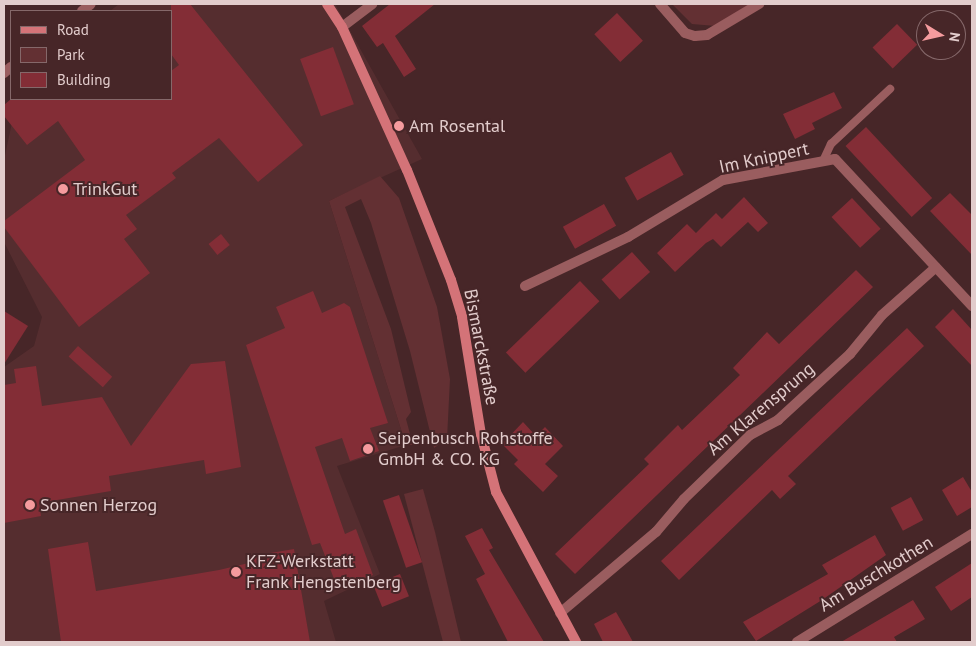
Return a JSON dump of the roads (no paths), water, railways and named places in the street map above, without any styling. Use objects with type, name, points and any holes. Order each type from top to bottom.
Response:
[{"type":"street","name":"Bismarckstraße","points":[[327,4],[342,26],[407,170],[451,280],[462,317],[480,434],[496,492],[576,642]]},
{"type":"street","points":[[342,26],[372,4]]},
{"type":"street","points":[[660,4],[685,33],[696,36],[707,34],[759,4]]},
{"type":"street","name":"Im Knippert","points":[[525,286],[628,237],[723,180],[835,159],[972,306]]},
{"type":"street","name":"Am Klarensprung","points":[[560,613],[656,532],[684,499],[750,435],[778,420],[793,407],[850,354],[882,315],[936,267]]},
{"type":"street","name":"Am Buschkothen","points":[[797,642],[972,534]]},
{"type":"lane","points":[[824,161],[831,144],[890,88]]},
{"type":"place","name":"Am Rosental","points":[[399,126]]},
{"type":"place","name":"TrinkGut","points":[[63,189]]},
{"type":"place","name":"Seipenbusch Rohstoffe GmbH & CO. KG","points":[[368,449]]},
{"type":"place","name":"Sonnen Herzog","points":[[30,505]]},
{"type":"place","name":"KFZ-Werkstatt Frank Hengstenberg","points":[[236,572]]}]
